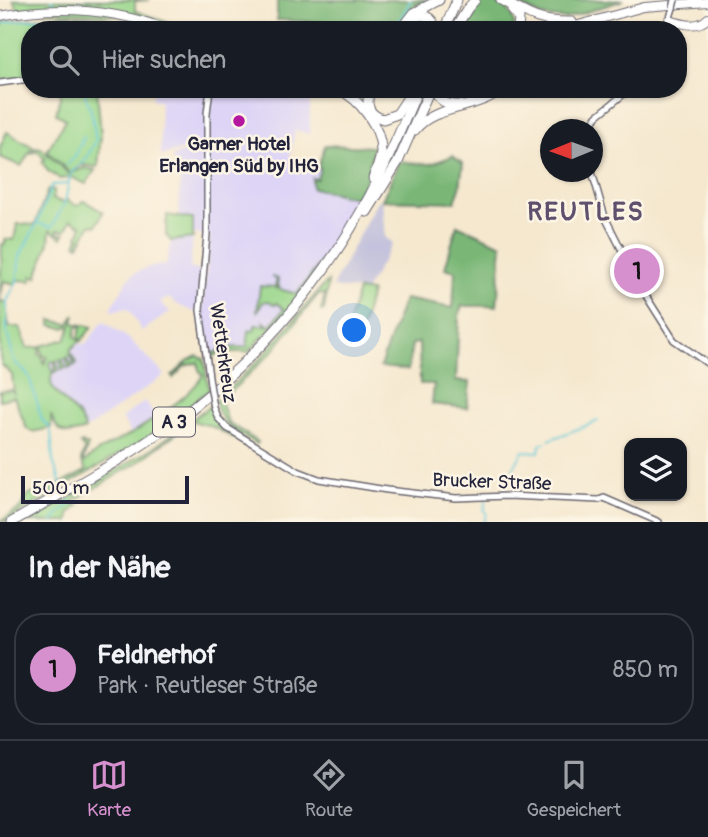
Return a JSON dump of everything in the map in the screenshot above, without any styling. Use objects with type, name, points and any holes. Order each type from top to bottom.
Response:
[{"type":"highway","points":[[408,21],[414,13],[439,0]]},
{"type":"highway","points":[[441,21],[451,0]]},
{"type":"highway","points":[[448,21],[457,0]]},
{"type":"highway","points":[[457,21],[465,0]]},
{"type":"highway","points":[[459,21],[475,0]]},
{"type":"highway","points":[[495,0],[516,14],[519,21]]},
{"type":"highway","points":[[501,0],[543,21]]},
{"type":"highway","points":[[695,2],[705,12],[699,24]]},
{"type":"highway","points":[[593,21],[640,8],[708,2]]},
{"type":"highway","points":[[576,21],[629,6],[671,4]]},
{"type":"highway","points":[[0,18],[40,10],[86,10],[142,21]]},
{"type":"highway","points":[[0,18],[79,14],[126,21]]},
{"type":"highway","points":[[411,21],[420,15],[432,21]]},
{"type":"highway","points":[[687,24],[699,24],[708,18]]},
{"type":"highway","name":"A 3","points":[[352,98],[361,107],[381,145],[372,180]]},
{"type":"highway","points":[[368,98],[368,107],[373,115],[383,119],[395,116],[408,98]]},
{"type":"highway","name":"A 3","points":[[334,255],[410,98]]},
{"type":"highway","name":"A 3","points":[[12,522],[134,450],[199,403],[271,336],[334,255],[382,172],[411,98]]},
{"type":"highway","name":"A 3","points":[[23,522],[156,442],[231,383],[275,340],[320,285],[367,212],[424,98]]},
{"type":"highway","points":[[367,212],[389,178],[425,98]]},
{"type":"highway","points":[[438,98],[458,105],[483,98]]},
{"type":"highway","points":[[405,146],[426,118],[477,103],[485,98]]},
{"type":"street","points":[[669,20],[671,4],[675,0]]},
{"type":"street","points":[[0,83],[21,80]]},
{"type":"street","name":"Wetterkreuz","points":[[209,98],[207,235],[200,310],[214,408],[221,423],[232,432],[298,471],[320,479]]},
{"type":"street","points":[[595,119],[618,98]]},
{"type":"street","points":[[595,182],[605,217],[641,288],[674,340],[708,364]]},
{"type":"street","name":"Brucker Straße","points":[[320,479],[456,498],[604,498],[660,522]]},
{"type":"shaded area","points":[[310,98],[310,134],[295,130],[290,158],[320,168],[316,179],[312,178],[312,189],[357,198],[334,244],[306,282],[269,328],[255,328],[247,335],[247,347],[230,347],[210,354],[202,317],[210,235],[193,234],[193,219],[179,217],[180,182],[172,157],[190,150],[187,148],[161,156],[160,101],[152,99]]},
{"type":"shaded area","points":[[382,200],[385,237],[393,243],[365,291],[332,287],[377,201]]},
{"type":"shaded area","points":[[193,238],[190,268],[200,271],[197,313],[169,298],[160,302],[170,312],[142,331],[128,308],[110,311],[133,274],[148,267],[166,265],[171,241]]},
{"type":"shaded area","points":[[103,321],[128,338],[165,375],[85,430],[62,432],[54,426],[44,360],[67,353],[79,344],[86,344]]},
{"type":"shaded area","points":[[145,401],[156,417],[130,433],[122,418]]},
{"type":"green space","points":[[13,0],[149,0],[135,1],[135,11],[163,21],[144,21],[128,16],[18,9]]},
{"type":"green space","points":[[277,0],[427,0],[413,7],[404,21],[277,20]]},
{"type":"green space","points":[[478,0],[503,6],[514,21],[465,21]]},
{"type":"green space","points":[[510,0],[624,0],[565,19],[541,16]]},
{"type":"green space","points":[[63,15],[116,21],[21,21],[21,78],[0,81],[0,28],[4,24],[0,22]]},
{"type":"green space","points":[[60,98],[98,98],[101,135],[98,167],[82,165],[70,173],[47,151],[66,119],[56,114]]},
{"type":"green space","points":[[7,132],[33,147],[21,166],[0,157],[0,147]]},
{"type":"green space","points":[[325,145],[373,147],[368,175],[357,198],[312,188],[312,178],[317,179]]},
{"type":"green space","points":[[36,147],[41,148],[69,174],[84,168],[95,170],[86,184],[71,177],[60,179],[48,171],[42,162],[45,159],[37,151],[32,153]]},
{"type":"green space","points":[[373,156],[379,157],[376,168],[330,255],[287,312],[248,352],[223,352],[208,359],[204,323],[211,354],[222,348],[247,347],[249,330],[254,331],[255,325],[266,326],[264,322],[270,326],[284,309],[277,303],[275,305],[268,301],[263,302],[257,312],[260,286],[275,287],[277,279],[271,277],[278,279],[277,288],[279,286],[279,289],[297,294],[321,262],[352,211]]},
{"type":"green space","points":[[453,156],[463,164],[455,202],[382,200],[399,162],[431,164]]},
{"type":"green space","points":[[48,189],[54,190],[53,199],[64,203],[67,200],[77,206],[84,201],[103,212],[96,226],[91,224],[79,245],[76,244],[82,226],[71,220],[65,231],[57,230],[58,234],[64,234],[62,238],[50,230],[49,242],[37,277],[32,276],[31,281],[17,280],[15,284],[4,281],[0,298],[2,244],[5,244],[5,239],[14,240],[17,224],[35,225]]},
{"type":"green space","points":[[167,215],[193,219],[193,238],[171,241],[166,235]]},
{"type":"green space","points":[[457,225],[502,245],[497,306],[462,306],[459,314],[456,381],[470,382],[467,408],[432,404],[434,384],[420,384],[419,343],[412,344],[408,370],[380,367],[404,299],[453,308],[455,271],[445,268]]},
{"type":"green space","points":[[328,282],[324,311],[321,311],[325,295],[322,294],[317,296],[273,351],[221,401],[228,422],[258,442],[257,444],[225,422],[216,401],[263,356]]},
{"type":"green space","points":[[358,290],[371,292],[357,345],[344,339]]},
{"type":"green space","points":[[0,299],[6,304],[9,327],[20,327],[27,348],[40,347],[39,355],[42,356],[44,365],[48,357],[43,356],[41,346],[66,339],[71,326],[64,328],[51,325],[51,320],[69,324],[75,314],[73,323],[92,327],[81,341],[81,326],[77,326],[75,336],[80,341],[70,350],[77,363],[75,365],[71,355],[67,357],[73,366],[69,368],[66,358],[62,359],[66,368],[62,370],[60,360],[56,361],[59,370],[55,372],[55,361],[50,362],[53,373],[52,387],[77,414],[85,430],[63,432],[56,426],[51,415],[51,428],[32,432],[27,429],[14,397],[0,400],[0,391],[12,390],[14,394],[12,375],[2,365],[0,357]]},
{"type":"green space","points":[[197,356],[204,359],[209,390],[145,439],[5,522],[0,522],[22,507],[29,495],[49,490],[86,471],[81,460],[85,450],[80,444],[88,445],[83,461],[85,462],[180,400],[203,375],[198,362],[185,366],[173,378],[172,376]]},
{"type":"green space","points":[[211,405],[216,418],[253,448],[211,426],[193,421],[138,462],[75,500],[73,504],[79,505],[70,513],[69,522],[30,522],[156,446]]},
{"type":"waterway","points":[[52,0],[54,4]]},
{"type":"waterway","points":[[399,21],[411,0]]},
{"type":"waterway","points":[[18,21],[50,18],[107,21]]},
{"type":"waterway","points":[[0,24],[16,21]]},
{"type":"waterway","points":[[71,173],[84,162],[96,141],[86,98]]},
{"type":"waterway","points":[[66,165],[74,158],[84,137]]},
{"type":"waterway","points":[[50,428],[42,420],[29,376],[14,361],[7,332],[7,301],[17,281],[20,256],[37,223],[51,227],[53,225],[65,202],[70,176]]},
{"type":"waterway","points":[[37,223],[52,185],[68,184]]},
{"type":"waterway","points":[[549,440],[598,421]]},
{"type":"waterway","points":[[51,431],[53,461],[62,487]]},
{"type":"waterway","points":[[504,493],[509,476],[523,451],[539,452],[540,445],[545,442]]},
{"type":"waterway","points":[[53,522],[59,513],[70,505],[69,500]]},
{"type":"waterway","points":[[484,522],[486,500]]},
{"type":"place","name":"Garner Hotel Erlangen Süd by IHG","points":[[239,121]]},
{"type":"place","name":"Feldnerhof","points":[[637,271]]},
{"type":"district","name":"REUTLES","points":[[586,211]]}]
